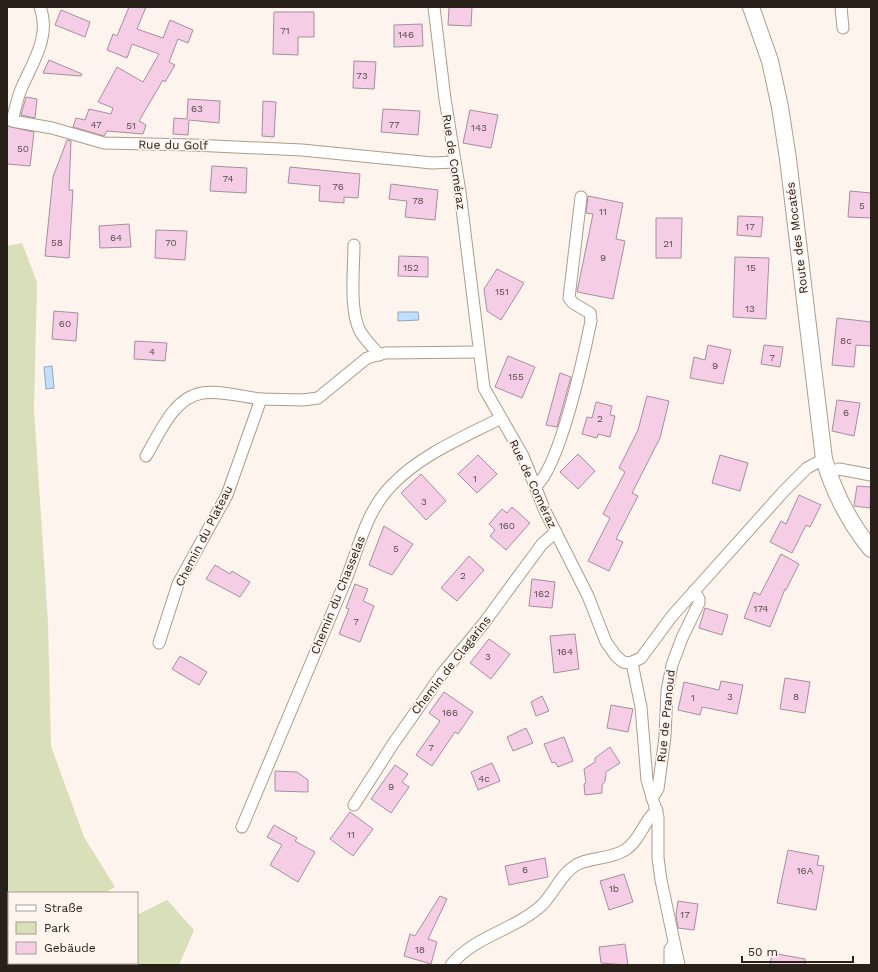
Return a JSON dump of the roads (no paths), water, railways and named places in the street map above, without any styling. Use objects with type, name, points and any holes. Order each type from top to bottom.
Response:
[{"type":"street","name":"Rue du Golf","points":[[40,7],[43,28],[40,48],[18,96],[10,120],[52,128],[104,144],[193,145],[302,150],[432,162],[455,162]]},
{"type":"street","name":"Rue de Coméraz","points":[[434,7],[444,99],[455,162],[478,352],[484,388],[523,456],[556,532],[585,588],[610,648],[621,661],[632,663]]},
{"type":"street","name":"Route des Mocatés","points":[[752,7],[770,61],[780,107],[788,159],[826,466],[845,511],[858,533],[871,549]]},
{"type":"street","points":[[841,7],[843,28]]},
{"type":"street","points":[[536,486],[546,475],[563,429],[592,321],[590,313],[573,303],[569,298],[581,197]]},
{"type":"street","points":[[354,246],[354,298],[356,321],[360,330],[379,355]]},
{"type":"street","points":[[146,456],[172,412],[188,398],[203,393],[215,393],[261,399],[303,400],[318,398],[333,387],[354,367],[367,358],[385,353],[478,352]]},
{"type":"street","name":"Chemin du Plateau","points":[[160,643],[178,584],[227,495],[261,399]]},
{"type":"street","name":"Chemin du Chasselas","points":[[242,827],[351,567],[368,519],[392,484],[416,464],[501,418]]},
{"type":"street","points":[[632,663],[644,655],[666,623],[694,591],[796,478],[811,465],[826,466],[871,475]]},
{"type":"street","name":"Chemin de Clagarins","points":[[354,806],[393,744],[442,674],[484,623],[542,544],[556,532]]},
{"type":"street","name":"Rue de Pranoud","points":[[652,798],[658,789],[669,677],[677,649],[699,603],[699,599],[694,591]]},
{"type":"street","name":"Rue de Pranoud","points":[[632,663],[641,707],[647,780],[657,810],[659,868],[679,965]]},
{"type":"street","points":[[451,965],[465,950],[502,931],[537,909],[575,866],[609,858],[628,848],[645,826],[652,814],[657,810]]},
{"type":"street","points":[[670,965],[670,949],[674,945]]},
{"type":"water","points":[[398,312],[418,312],[419,320],[398,321]]},
{"type":"water","points":[[52,366],[54,388],[46,389],[44,367]]}]
